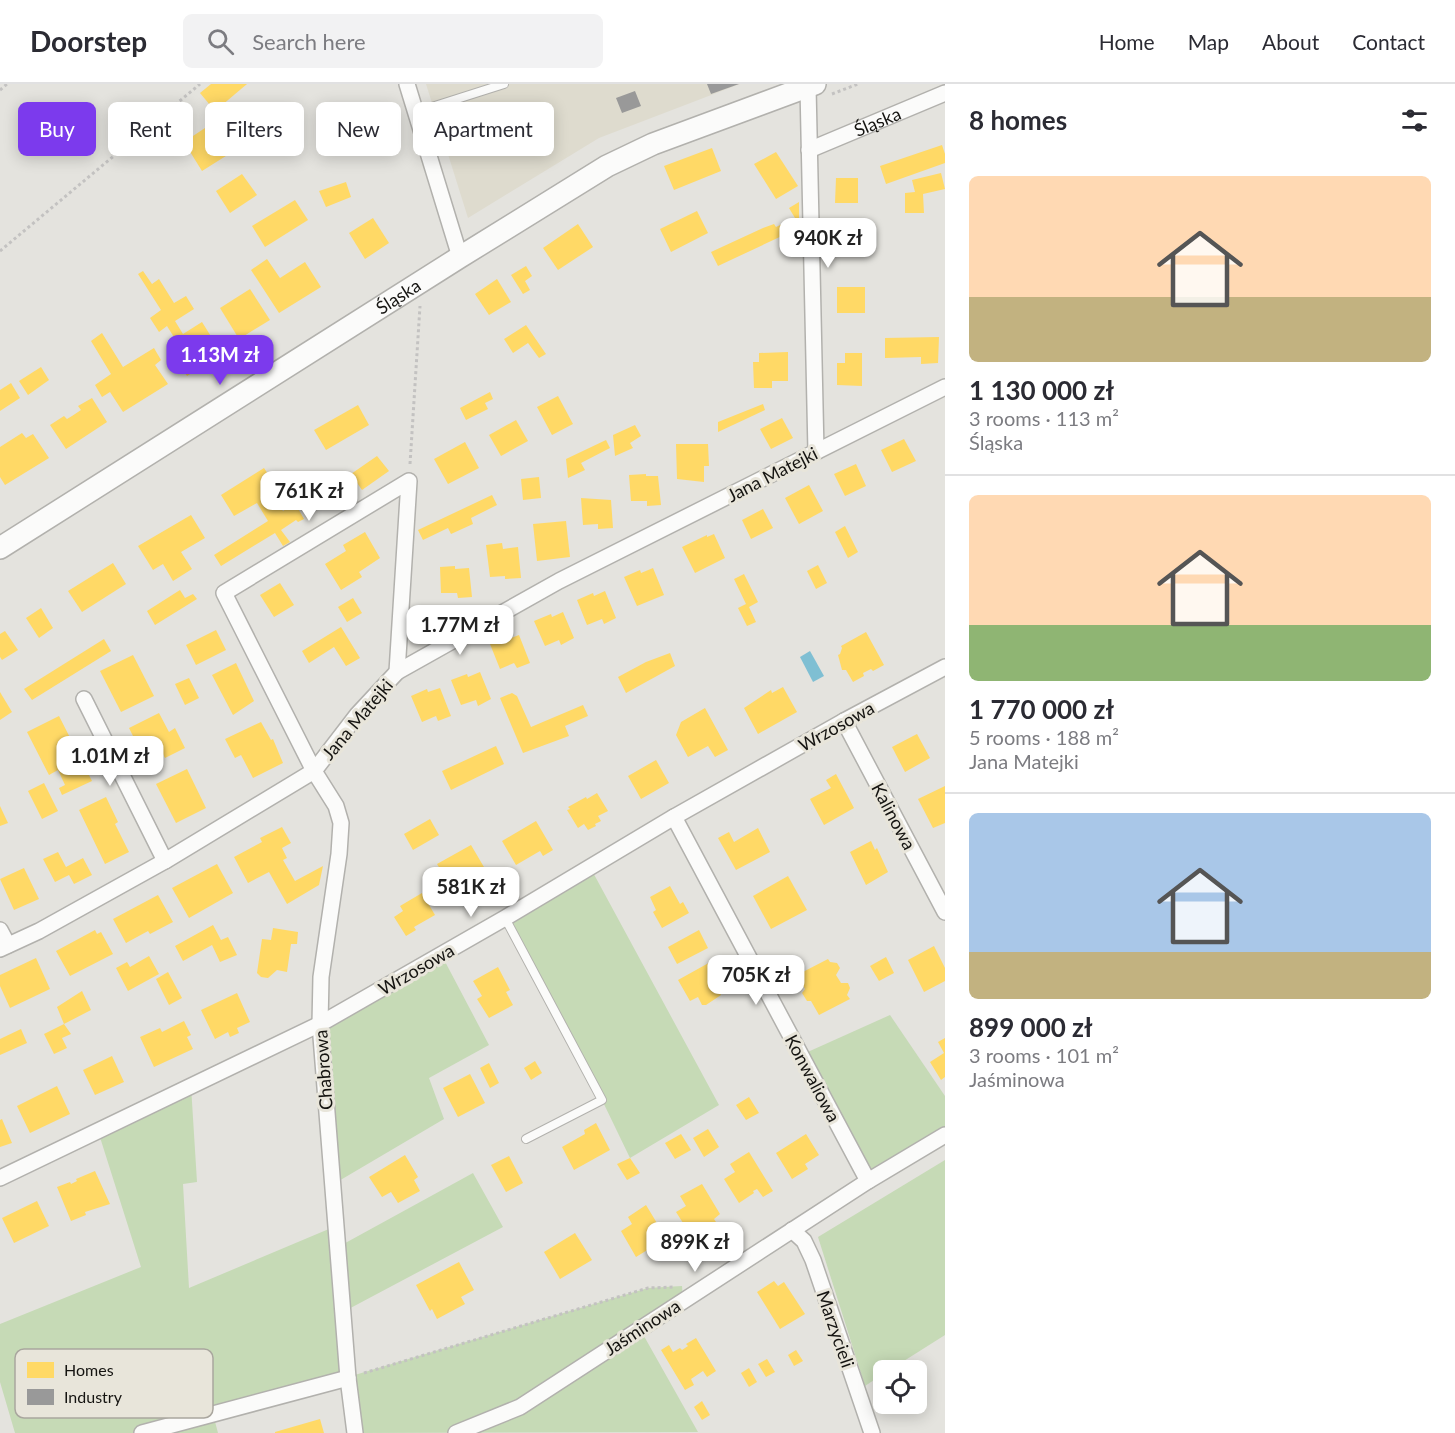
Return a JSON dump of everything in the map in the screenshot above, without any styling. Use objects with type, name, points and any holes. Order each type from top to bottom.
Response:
[{"type":"street","points":[[407,84],[413,103]]},
{"type":"street","points":[[811,85],[809,150],[816,452]]},
{"type":"street","name":"Śląska","points":[[0,548],[460,256],[607,166],[653,144],[811,85]]},
{"type":"street","name":"Śląska","points":[[809,150],[945,93]]},
{"type":"street","points":[[429,156],[460,256]]},
{"type":"street","name":"Jana Matejki","points":[[4,947],[39,931],[165,861],[314,771],[357,715],[397,672],[560,581],[945,387]]},
{"type":"street","points":[[397,672],[409,481]]},
{"type":"street","name":"Chabrowa","points":[[348,1378],[320,1024],[321,977],[339,854],[340,823],[336,806],[314,771],[224,593],[409,481]]},
{"type":"street","name":"Wrzosowa","points":[[0,1178],[320,1024],[505,918],[674,817],[945,667]]},
{"type":"street","points":[[84,699],[165,861]]},
{"type":"street","name":"Kalinowa","points":[[844,721],[945,912]]},
{"type":"street","name":"Konwaliowa","points":[[674,817],[868,1181]]},
{"type":"street","points":[[0,930],[4,947]]},
{"type":"street","name":"Jaśminowa","points":[[456,1433],[520,1407],[868,1181],[945,1135]]},
{"type":"street","name":"Marzycieli","points":[[792,1230],[804,1241],[813,1260],[872,1433]]},
{"type":"street","points":[[213,1414],[348,1378],[355,1433]]},
{"type":"street","points":[[142,1433],[198,1418]]},
{"type":"lane","points":[[447,102],[504,84]]},
{"type":"lane","points":[[505,918],[602,1100],[526,1138]]},
{"type":"path","points":[[0,90],[7,84]]},
{"type":"path","points":[[0,251],[200,84]]},
{"type":"path","points":[[409,481],[420,299]]},
{"type":"path","points":[[348,1378],[648,1287],[702,1288]]},
{"type":"shaded area","points":[[426,84],[740,84],[599,138],[468,218],[449,156],[554,156],[554,102],[432,102]]},
{"type":"green space","points":[[590,867],[719,1105],[630,1158],[602,1100],[505,918]]},
{"type":"green space","points":[[441,954],[489,1045],[429,1078],[444,1119],[332,1185],[320,1024]]},
{"type":"green space","points":[[890,1015],[945,1096],[945,1135],[868,1181],[801,1055]]},
{"type":"green space","points":[[191,1086],[197,1182],[183,1184],[189,1288],[336,1226],[338,1247],[473,1173],[503,1227],[343,1312],[348,1377],[648,1288],[682,1286],[683,1300],[640,1329],[698,1432],[355,1433],[348,1378],[213,1414],[218,1433],[15,1433],[0,1382],[0,1324],[141,1267],[98,1131]]},
{"type":"green space","points":[[945,1160],[945,1335],[905,1360],[873,1360],[873,1381],[865,1386],[818,1237]]},
{"type":"water","points":[[810,651],[824,676],[813,682],[800,657]]},
{"type":"building: Homes","points":[[211,84],[247,84],[226,102],[208,102],[200,93]]},
{"type":"building: Homes","points":[[205,128],[205,156],[226,156],[202,171],[193,156],[193,136]]},
{"type":"building: Homes","points":[[942,145],[945,163],[886,184],[880,166]]},
{"type":"building: Homes","points":[[712,148],[721,171],[674,190],[664,166]]},
{"type":"building: Homes","points":[[776,152],[798,186],[776,199],[754,164]]},
{"type":"building: Homes","points":[[941,173],[945,189],[923,194],[924,213],[905,213],[905,193],[915,192],[912,180]]},
{"type":"building: Homes","points":[[242,174],[257,195],[230,213],[216,191]]},
{"type":"building: Homes","points":[[836,178],[858,178],[858,203],[835,203]]},
{"type":"building: Homes","points":[[346,182],[351,197],[326,207],[319,191]]},
{"type":"building: Homes","points":[[295,200],[308,220],[265,247],[252,226]]},
{"type":"building: Homes","points":[[799,202],[799,228],[718,266],[711,252],[763,228],[774,224],[776,227],[795,218],[789,208]]},
{"type":"building: Homes","points":[[697,211],[708,233],[671,252],[660,229]]},
{"type":"building: Homes","points":[[373,218],[389,243],[365,259],[349,233]]},
{"type":"building: Homes","points":[[578,224],[593,247],[558,270],[543,248]]},
{"type":"building: Homes","points":[[836,231],[857,231],[858,255],[836,255]]},
{"type":"building: Homes","points":[[267,259],[280,278],[305,262],[321,287],[279,313],[251,270]]},
{"type":"building: Homes","points":[[526,266],[532,276],[525,281],[530,290],[523,294],[511,275]]},
{"type":"building: Homes","points":[[143,271],[152,284],[159,279],[174,303],[186,296],[194,309],[175,321],[183,334],[202,322],[222,354],[187,376],[168,347],[177,342],[167,326],[159,332],[150,318],[161,310],[138,274]]},
{"type":"building: Homes","points":[[497,279],[511,302],[489,315],[475,294]]},
{"type":"building: Homes","points":[[837,287],[865,287],[865,313],[837,313]]},
{"type":"building: Homes","points":[[250,289],[270,320],[239,339],[220,308]]},
{"type":"building: Homes","points":[[526,325],[546,354],[539,358],[528,343],[513,353],[504,339]]},
{"type":"building: Homes","points":[[102,333],[123,367],[154,348],[161,360],[155,365],[168,384],[123,412],[110,392],[102,397],[95,385],[111,374],[91,341]]},
{"type":"building: Homes","points":[[939,337],[938,363],[921,364],[921,357],[885,358],[885,338]]},
{"type":"building: Homes","points":[[788,352],[788,381],[772,381],[772,388],[754,388],[753,362],[759,362],[759,353]]},
{"type":"building: Homes","points":[[845,353],[862,353],[862,386],[837,385],[837,363],[845,363]]},
{"type":"building: Homes","points":[[41,367],[49,380],[28,395],[19,381]]},
{"type":"building: Homes","points":[[11,383],[20,398],[0,411],[0,390]]},
{"type":"building: Homes","points":[[490,392],[493,399],[485,403],[488,409],[466,420],[460,408]]},
{"type":"building: Homes","points":[[558,396],[573,424],[552,435],[537,407]]},
{"type":"building: Homes","points":[[92,398],[107,422],[66,449],[50,425],[64,416],[67,419],[72,416],[81,410],[78,406]]},
{"type":"building: Homes","points":[[763,404],[765,410],[718,432],[718,422]]},
{"type":"building: Homes","points":[[358,405],[369,425],[326,450],[314,430]]},
{"type":"building: Homes","points":[[782,418],[793,438],[771,449],[760,429]]},
{"type":"building: Homes","points":[[516,420],[528,441],[501,456],[489,435]]},
{"type":"building: Homes","points":[[635,425],[641,436],[630,443],[633,448],[615,456],[613,435]]},
{"type":"building: Homes","points":[[22,433],[26,438],[33,434],[49,458],[5,485],[0,477],[0,447]]},
{"type":"building: Homes","points":[[904,439],[916,461],[892,472],[881,450]]},
{"type":"building: Homes","points":[[606,440],[610,448],[581,463],[585,470],[568,478],[566,459]]},
{"type":"building: Homes","points":[[465,442],[479,468],[448,484],[434,459]]},
{"type":"building: Homes","points":[[676,444],[708,444],[709,466],[704,466],[704,482],[677,479]]},
{"type":"building: Homes","points":[[377,456],[389,471],[362,490],[351,474]]},
{"type":"building: Homes","points":[[856,464],[866,486],[845,496],[834,474]]},
{"type":"building: Homes","points":[[264,468],[278,489],[272,493],[283,511],[295,503],[304,519],[298,522],[296,520],[281,530],[290,542],[283,546],[275,533],[221,566],[214,555],[268,521],[257,503],[234,516],[221,495]]},
{"type":"building: Homes","points":[[646,474],[646,476],[658,476],[661,505],[647,506],[647,501],[631,501],[629,475]]},
{"type":"building: Homes","points":[[539,477],[541,498],[523,500],[521,479]]},
{"type":"building: Homes","points":[[809,485],[823,511],[799,524],[785,498]]},
{"type":"building: Homes","points":[[492,495],[497,505],[471,518],[473,524],[451,534],[448,528],[423,540],[418,530]]},
{"type":"building: Homes","points":[[581,498],[611,500],[613,528],[598,529],[598,524],[583,525]]},
{"type":"building: Homes","points":[[763,509],[773,528],[751,539],[742,520]]},
{"type":"building: Homes","points":[[191,515],[205,538],[181,552],[192,569],[173,581],[163,564],[153,570],[138,546]]},
{"type":"building: Homes","points":[[566,521],[570,557],[537,561],[533,524]]},
{"type":"building: Homes","points":[[845,526],[858,552],[848,558],[835,532]]},
{"type":"building: Homes","points":[[365,532],[380,558],[359,572],[362,577],[341,590],[325,564],[346,551],[343,545]]},
{"type":"building: Homes","points":[[714,534],[725,558],[695,573],[682,547]]},
{"type":"building: Homes","points":[[502,543],[503,549],[518,547],[521,578],[490,577],[486,545]]},
{"type":"building: Homes","points":[[113,563],[126,584],[82,612],[68,591]]},
{"type":"building: Homes","points":[[818,565],[827,583],[816,589],[807,571]]},
{"type":"building: Homes","points":[[455,566],[455,569],[469,568],[472,597],[458,598],[457,593],[441,593],[440,567]]},
{"type":"building: Homes","points":[[653,568],[664,595],[637,606],[624,577],[640,570],[641,573]]},
{"type":"building: Homes","points":[[744,574],[758,602],[749,607],[756,622],[747,626],[738,608],[746,604],[734,579]]},
{"type":"building: Homes","points":[[280,583],[294,605],[274,617],[260,595]]},
{"type":"building: Homes","points":[[180,590],[185,598],[193,594],[197,599],[155,625],[147,611]]},
{"type":"building: Homes","points":[[605,591],[616,618],[604,624],[602,619],[587,625],[577,600]]},
{"type":"building: Homes","points":[[353,598],[362,613],[347,622],[338,607]]},
{"type":"building: Homes","points":[[41,608],[53,628],[39,638],[26,618]]},
{"type":"building: Homes","points":[[563,612],[574,638],[561,645],[559,640],[545,646],[534,621]]},
{"type":"building: Homes","points":[[341,627],[360,658],[346,666],[334,647],[309,663],[302,651]]},
{"type":"building: Homes","points":[[216,630],[226,650],[196,665],[186,645]]},
{"type":"building: Homes","points":[[5,631],[18,650],[2,660],[0,634]]},
{"type":"building: Homes","points":[[866,632],[884,665],[863,673],[864,676],[853,682],[846,670],[842,670],[838,655],[841,646]]},
{"type":"building: Homes","points":[[519,635],[530,663],[517,668],[514,663],[500,669],[490,644],[505,637],[506,640]]},
{"type":"building: Homes","points":[[104,639],[111,651],[32,700],[24,689]]},
{"type":"building: Homes","points":[[670,653],[675,666],[626,693],[618,677],[646,662]]},
{"type":"building: Homes","points":[[133,655],[154,696],[121,712],[100,671]]},
{"type":"building: Homes","points":[[236,663],[254,701],[233,715],[212,675]]},
{"type":"building: Homes","points":[[480,672],[491,699],[478,706],[476,700],[461,705],[451,680]]},
{"type":"building: Homes","points":[[189,678],[199,698],[185,705],[175,684]]},
{"type":"building: Homes","points":[[783,687],[797,712],[758,734],[744,708],[771,690],[772,693]]},
{"type":"building: Homes","points":[[440,688],[451,716],[438,721],[436,716],[422,722],[411,696],[427,689],[428,692]]},
{"type":"building: Homes","points":[[0,692],[12,712],[0,720]]},
{"type":"building: Homes","points":[[512,693],[517,696],[531,727],[583,705],[588,716],[565,726],[569,736],[523,753],[500,698]]},
{"type":"building: Homes","points":[[705,708],[728,750],[715,757],[708,746],[688,757],[676,735],[681,722]]},
{"type":"building: Homes","points":[[159,713],[169,732],[175,728],[185,748],[165,758],[163,754],[146,762],[129,728]]},
{"type":"building: Homes","points":[[59,716],[92,781],[62,795],[59,788],[65,785],[58,770],[49,775],[27,732]]},
{"type":"building: Homes","points":[[261,722],[271,740],[273,739],[283,763],[253,778],[241,755],[235,758],[225,739]]},
{"type":"building: Homes","points":[[917,734],[930,758],[905,772],[892,747]]},
{"type":"building: Homes","points":[[496,746],[504,764],[451,790],[442,771]]},
{"type":"building: Homes","points":[[656,760],[669,783],[641,799],[628,776]]},
{"type":"building: Homes","points":[[187,769],[206,808],[176,823],[156,784]]},
{"type":"building: Homes","points":[[836,774],[854,808],[824,825],[810,799],[831,788],[826,780]]},
{"type":"building: Homes","points":[[44,783],[58,811],[42,819],[28,791]]},
{"type":"building: Homes","points":[[945,786],[945,823],[933,828],[918,799]]},
{"type":"building: Homes","points":[[597,793],[608,811],[598,816],[601,821],[595,824],[596,826],[588,830],[584,824],[578,828],[567,810],[570,809],[568,807]]},
{"type":"building: Homes","points":[[106,797],[118,822],[115,824],[129,852],[105,864],[79,810]]},
{"type":"building: Homes","points":[[0,806],[8,823],[0,826]]},
{"type":"building: Homes","points":[[430,819],[439,835],[413,850],[404,834]]},
{"type":"building: Homes","points":[[536,821],[553,850],[543,856],[540,851],[516,865],[502,841]]},
{"type":"building: Homes","points":[[282,827],[291,843],[282,848],[287,858],[283,860],[295,881],[323,866],[319,885],[287,904],[269,872],[248,883],[234,857],[262,842],[260,838]]},
{"type":"building: Homes","points":[[758,828],[770,852],[736,870],[718,838],[729,832],[734,842]]},
{"type":"building: Homes","points":[[871,841],[875,850],[877,848],[888,872],[866,885],[850,852]]},
{"type":"building: Homes","points":[[471,845],[491,879],[487,881],[489,885],[479,890],[477,887],[458,898],[437,864]]},
{"type":"building: Homes","points":[[58,852],[66,867],[83,858],[92,875],[74,884],[69,875],[55,882],[43,859]]},
{"type":"building: Homes","points":[[217,864],[233,893],[189,918],[172,888]]},
{"type":"building: Homes","points":[[24,868],[39,899],[14,910],[0,879]]},
{"type":"building: Homes","points":[[788,876],[807,910],[771,929],[753,896]]},
{"type":"building: Homes","points":[[670,886],[680,904],[683,902],[689,913],[662,928],[653,912],[656,910],[650,897]]},
{"type":"building: Homes","points":[[422,893],[435,915],[414,927],[416,930],[406,936],[394,917],[403,911],[400,906]]},
{"type":"building: Homes","points":[[158,895],[173,922],[150,934],[148,931],[126,943],[113,919]]},
{"type":"building: Homes","points":[[213,925],[221,940],[228,937],[237,955],[220,962],[212,945],[183,961],[175,946]]},
{"type":"building: Homes","points":[[273,928],[298,932],[297,944],[291,944],[287,972],[277,970],[268,978],[261,977],[257,973],[262,939],[271,940]]},
{"type":"building: Homes","points":[[95,930],[97,934],[101,932],[113,954],[70,976],[56,951]]},
{"type":"building: Homes","points":[[699,930],[708,948],[677,964],[668,947]]},
{"type":"building: Homes","points":[[934,946],[945,968],[945,981],[924,992],[908,960]]},
{"type":"building: Homes","points":[[149,956],[159,974],[128,991],[116,968],[127,962],[130,967]]},
{"type":"building: Homes","points":[[886,957],[894,973],[879,981],[870,966]]},
{"type":"building: Homes","points":[[36,958],[50,989],[10,1008],[0,986],[0,975]]},
{"type":"building: Homes","points":[[828,959],[830,962],[837,963],[840,968],[836,975],[841,983],[848,983],[850,988],[847,995],[850,999],[819,1015],[811,1001],[807,1001],[802,993],[805,989],[797,975]]},
{"type":"building: Homes","points":[[714,960],[721,972],[712,977],[721,995],[706,1005],[702,1005],[698,997],[690,1001],[678,980]]},
{"type":"building: Homes","points":[[498,967],[510,990],[506,992],[513,1005],[489,1018],[477,999],[482,996],[473,981]]},
{"type":"building: Homes","points":[[168,972],[182,998],[169,1005],[156,979]]},
{"type":"building: Homes","points":[[82,991],[91,1010],[64,1024],[57,1007]]},
{"type":"building: Homes","points":[[237,993],[250,1022],[237,1028],[239,1033],[230,1037],[228,1032],[215,1039],[201,1010]]},
{"type":"building: Homes","points":[[184,1021],[191,1035],[187,1037],[193,1049],[154,1067],[140,1037],[160,1028],[162,1032]]},
{"type":"building: Homes","points":[[64,1024],[71,1034],[62,1038],[67,1048],[54,1054],[44,1034]]},
{"type":"building: Homes","points":[[21,1029],[27,1043],[0,1055],[0,1039]]},
{"type":"building: Homes","points":[[945,1038],[945,1077],[941,1080],[930,1062],[944,1053],[938,1042]]},
{"type":"building: Homes","points":[[112,1056],[124,1082],[95,1095],[83,1070]]},
{"type":"building: Homes","points":[[535,1061],[542,1073],[531,1080],[524,1068]]},
{"type":"building: Homes","points":[[489,1063],[499,1083],[490,1088],[480,1068]]},
{"type":"building: Homes","points":[[470,1074],[485,1103],[458,1117],[443,1088]]},
{"type":"building: Homes","points":[[57,1086],[70,1114],[30,1133],[17,1106]]},
{"type":"building: Homes","points":[[749,1097],[759,1113],[746,1120],[736,1105]]},
{"type":"building: Homes","points":[[2,1119],[12,1143],[0,1147],[0,1120]]},
{"type":"building: Homes","points":[[596,1123],[610,1150],[574,1170],[562,1147],[585,1134],[584,1130]]},
{"type":"building: Homes","points":[[708,1129],[719,1147],[704,1157],[693,1138]]},
{"type":"building: Homes","points":[[681,1134],[691,1150],[675,1159],[665,1143]]},
{"type":"building: Homes","points":[[806,1134],[819,1155],[805,1164],[808,1169],[792,1179],[776,1153]]},
{"type":"building: Homes","points":[[749,1152],[773,1191],[763,1197],[757,1189],[739,1203],[724,1179],[735,1172],[730,1164]]},
{"type":"building: Homes","points":[[405,1155],[418,1177],[414,1180],[420,1191],[398,1203],[391,1192],[382,1197],[369,1177]]},
{"type":"building: Homes","points":[[509,1156],[523,1183],[506,1192],[491,1165]]},
{"type":"building: Homes","points":[[630,1158],[640,1173],[627,1180],[617,1164]]},
{"type":"building: Homes","points":[[95,1171],[110,1204],[85,1212],[86,1215],[71,1221],[57,1187],[70,1182],[71,1184],[77,1181],[76,1179]]},
{"type":"building: Homes","points":[[702,1184],[720,1214],[714,1219],[718,1225],[694,1240],[676,1212],[686,1206],[680,1196]]},
{"type":"building: Homes","points":[[37,1201],[49,1226],[14,1243],[2,1218]]},
{"type":"building: Homes","points":[[646,1205],[666,1238],[653,1246],[652,1244],[648,1247],[649,1249],[636,1257],[621,1231],[632,1224],[628,1217]]},
{"type":"building: Homes","points":[[575,1233],[592,1260],[560,1279],[544,1252]]},
{"type":"building: Homes","points":[[459,1262],[474,1290],[461,1297],[465,1304],[437,1319],[416,1285]]},
{"type":"building: Homes","points":[[774,1281],[778,1286],[784,1282],[805,1314],[780,1329],[757,1292]]},
{"type":"building: Homes","points":[[696,1338],[716,1371],[707,1377],[703,1371],[691,1379],[694,1385],[685,1390],[661,1350],[669,1345],[673,1352],[680,1348],[682,1350],[688,1346],[686,1344]]},
{"type":"building: Homes","points":[[796,1350],[803,1361],[794,1366],[788,1355]]},
{"type":"building: Homes","points":[[767,1359],[775,1372],[766,1377],[758,1364]]},
{"type":"building: Homes","points":[[749,1368],[757,1382],[749,1387],[741,1373]]},
{"type":"building: Homes","points":[[702,1401],[710,1415],[702,1420],[694,1407]]},
{"type":"building: Homes","points":[[320,1419],[324,1433],[275,1433],[275,1432]]},
{"type":"building: Industry","points":[[707,84],[739,84],[711,94]]},
{"type":"building: Industry","points":[[635,91],[641,106],[622,113],[616,98]]}]
